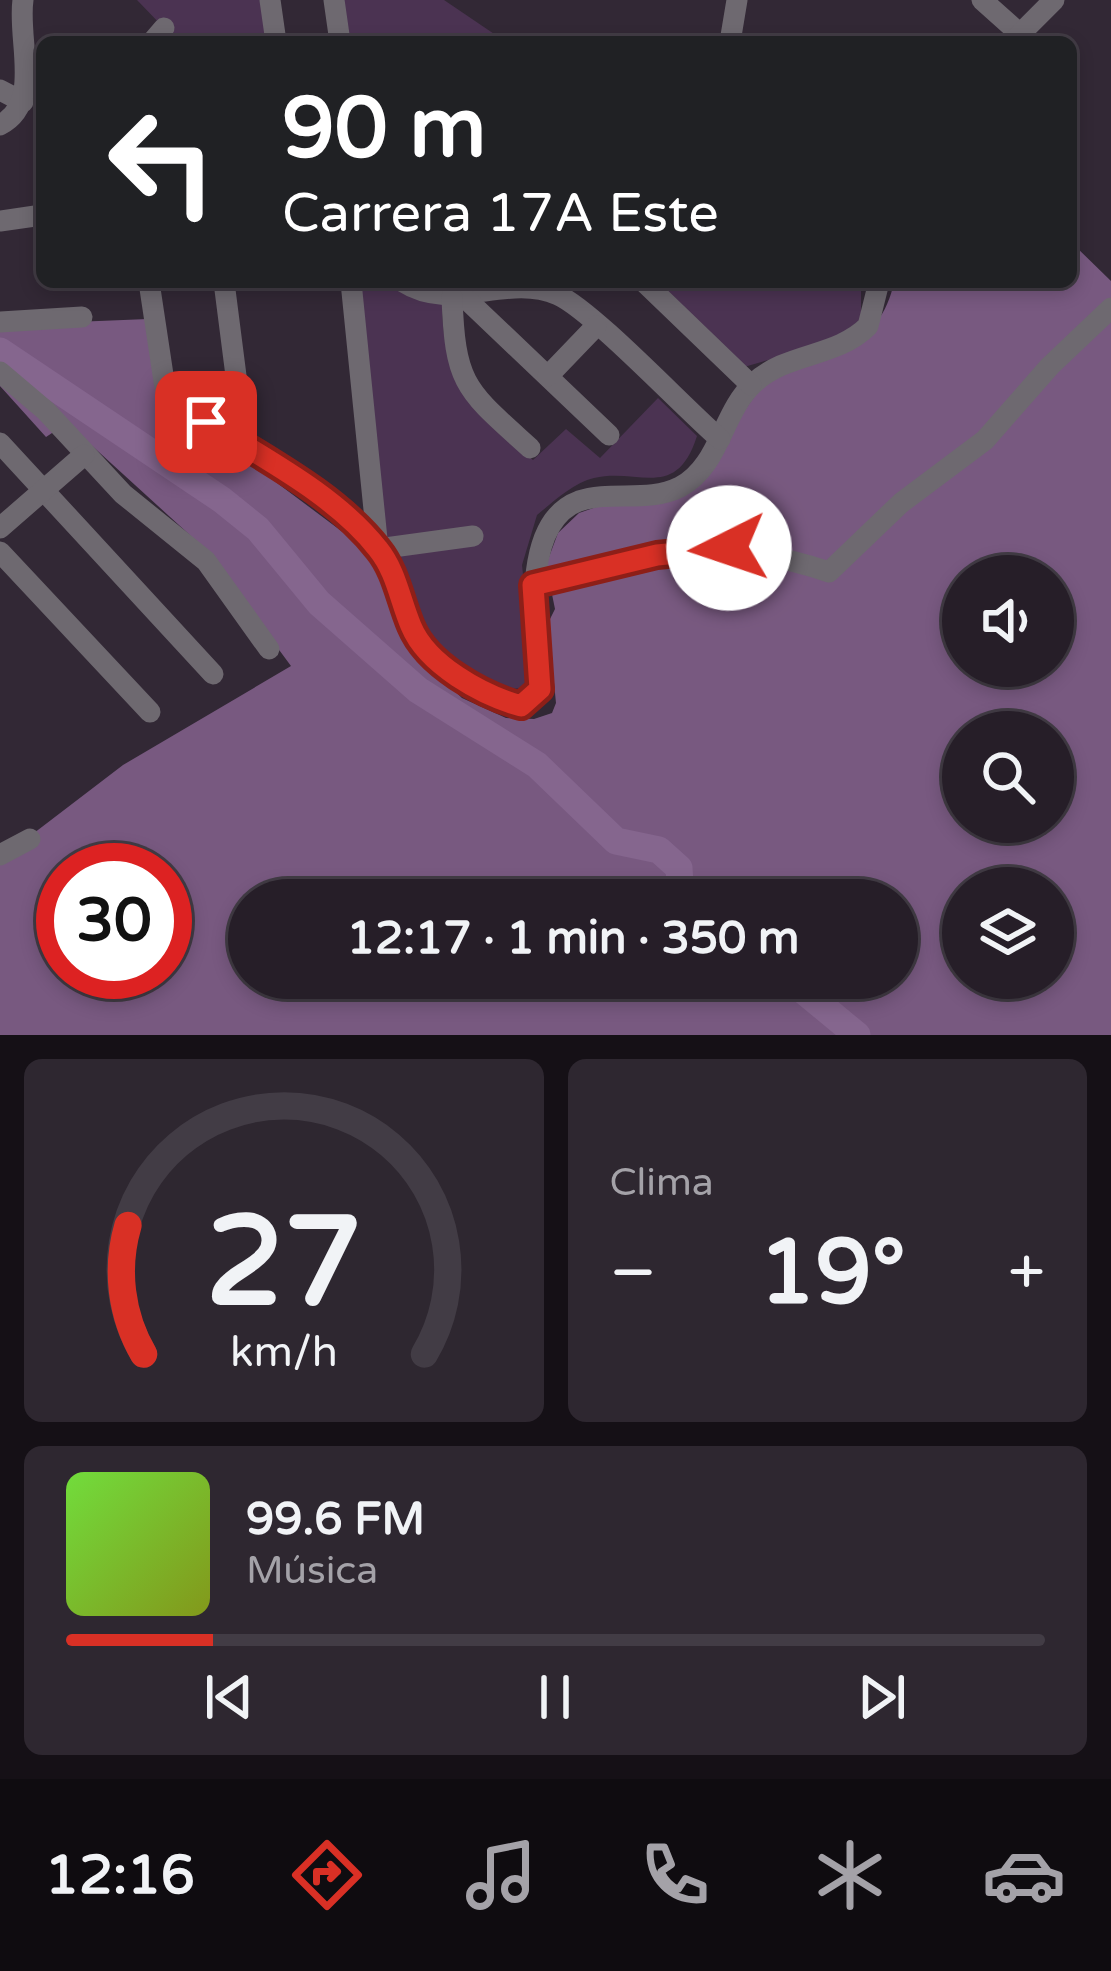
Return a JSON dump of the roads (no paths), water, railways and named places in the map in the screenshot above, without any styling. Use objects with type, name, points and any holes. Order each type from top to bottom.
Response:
[{"type":"street","points":[[23,0],[30,104]]},
{"type":"street","points":[[270,0],[275,36]]},
{"type":"street","points":[[334,0],[339,36]]},
{"type":"street","points":[[731,36],[737,0]]},
{"type":"street","points":[[982,0],[1014,36]]},
{"type":"street","points":[[1018,36],[1054,0]]},
{"type":"street","points":[[0,90],[30,104]]},
{"type":"street","points":[[0,125],[30,104]]},
{"type":"street","points":[[0,220],[36,215]]},
{"type":"street","points":[[150,288],[166,388],[309,489],[378,549],[473,536]]},
{"type":"street","points":[[225,288],[245,446]]},
{"type":"street","points":[[352,288],[378,549],[412,631],[454,673],[521,706],[540,689],[533,585],[549,531],[570,506],[680,487],[705,464],[730,409],[752,385],[767,372],[855,340],[876,310],[878,288]]},
{"type":"street","points":[[412,288],[458,297],[534,289],[560,296],[720,439]]},
{"type":"street","points":[[650,288],[752,385]]},
{"type":"street","points":[[458,297],[609,435]]},
{"type":"street","points":[[458,297],[459,375],[482,404],[530,448]]},
{"type":"street","points":[[533,585],[699,547],[777,554],[829,572],[901,503],[985,440],[1050,366],[1111,308]]},
{"type":"street","points":[[0,322],[82,317]]},
{"type":"street","points":[[548,376],[596,326]]},
{"type":"street","points":[[0,373],[206,561],[269,649]]},
{"type":"street","points":[[0,443],[213,674]]},
{"type":"street","points":[[0,528],[84,454]]},
{"type":"street","points":[[0,552],[150,712]]},
{"type":"street","points":[[0,855],[30,839]]},
{"type":"waterway","points":[[0,351],[222,500],[258,529],[319,603],[418,690],[537,765],[616,841],[659,850],[679,868],[680,879]]},
{"type":"waterway","points":[[813,999],[857,1035]]}]
